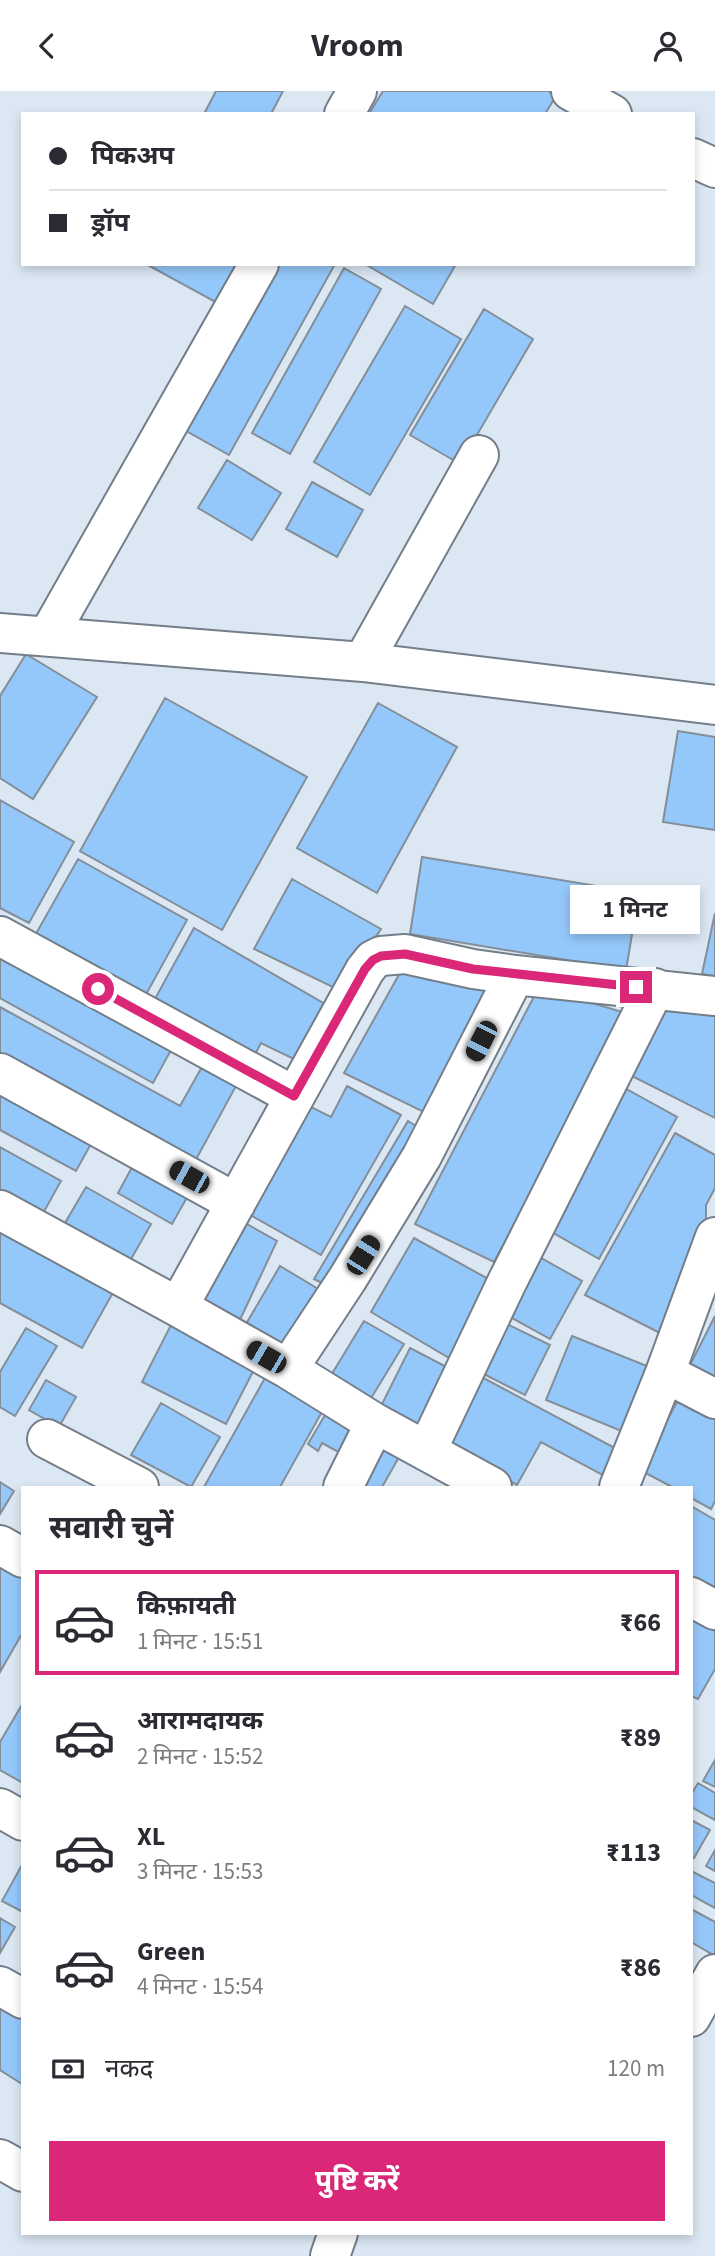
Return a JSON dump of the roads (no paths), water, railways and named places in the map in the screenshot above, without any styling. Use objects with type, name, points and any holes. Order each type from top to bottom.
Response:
[{"type":"street","points":[[345,112],[357,91]]},
{"type":"street","points":[[571,91],[608,112]]},
{"type":"street","points":[[695,159],[715,168]]},
{"type":"street","points":[[48,636],[258,266]]},
{"type":"street","points":[[362,662],[479,455]]},
{"type":"street","points":[[0,633],[362,662],[715,705]]},
{"type":"street","points":[[0,936],[294,1096]]},
{"type":"street","points":[[178,1307],[365,969],[373,960],[381,956],[405,954],[515,975],[715,996]]},
{"type":"street","points":[[288,1369],[422,1156],[515,975]]},
{"type":"street","points":[[427,1450],[655,988]]},
{"type":"street","points":[[0,1073],[236,1203]]},
{"type":"street","points":[[0,1210],[178,1307],[288,1369],[375,1423],[490,1486]]},
{"type":"street","points":[[619,1486],[715,1237]]},
{"type":"street","points":[[665,1373],[715,1399]]},
{"type":"street","points":[[344,1486],[375,1423]]},
{"type":"street","points":[[47,1439],[137,1486]]},
{"type":"street","points":[[0,1545],[21,1557]]},
{"type":"street","points":[[693,1598],[715,1610]]},
{"type":"street","points":[[0,1808],[21,1820]]},
{"type":"street","points":[[693,2013],[715,1974]]},
{"type":"street","points":[[0,1986],[21,1998]]},
{"type":"street","points":[[0,2159],[21,2171]]},
{"type":"street","points":[[330,2256],[337,2235]]}]
